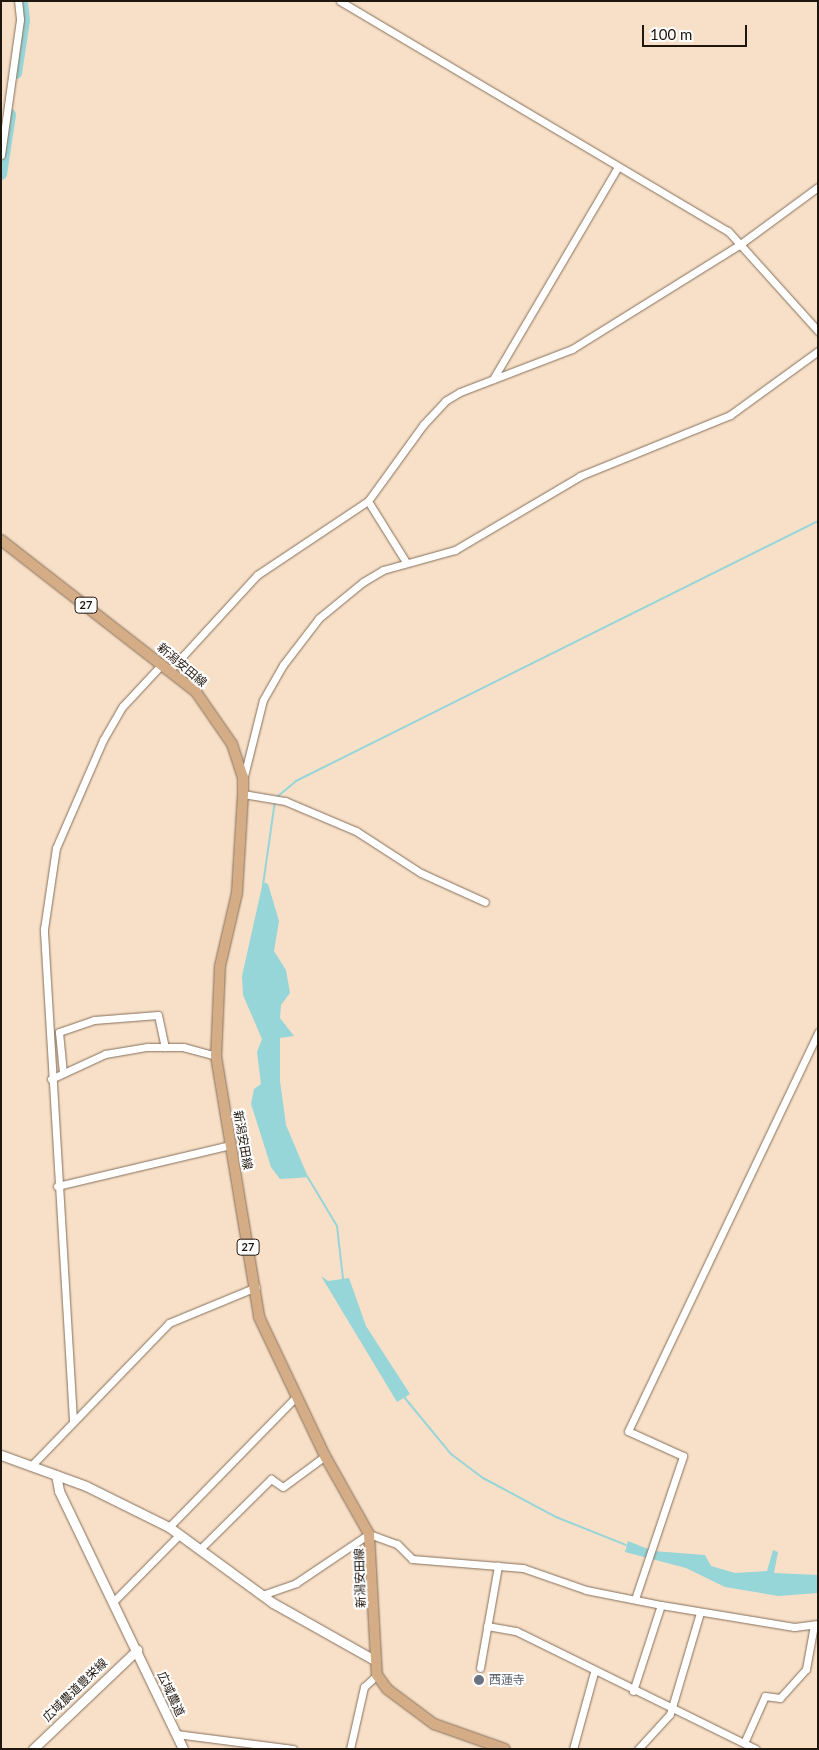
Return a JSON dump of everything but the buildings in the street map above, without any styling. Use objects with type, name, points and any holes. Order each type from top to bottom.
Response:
[{"type":"main road","name":"新潟安田線","points":[[1,540],[166,667],[209,706],[232,744],[243,777],[243,794],[237,893],[220,966],[216,1056],[264,1334],[325,1456],[369,1534],[374,1660],[377,1675],[387,1689],[434,1724],[505,1749]]},
{"type":"street","points":[[1,155],[20,19],[18,1]]},
{"type":"street","points":[[340,1],[618,168],[728,231],[818,331]]},
{"type":"street","points":[[493,379],[618,168]]},
{"type":"street","points":[[73,1420],[42,950],[56,848],[110,726],[257,576],[368,501],[423,425],[445,401],[493,379],[572,349],[739,244],[818,187]]},
{"type":"street","points":[[243,777],[263,700],[309,629],[363,582],[406,562],[455,550],[573,479],[730,415],[818,350]]},
{"type":"street","points":[[368,501],[406,562]]},
{"type":"street","points":[[243,794],[285,801],[356,831],[421,873],[486,902]]},
{"type":"street","points":[[63,1073],[59,1032],[94,1020],[158,1015],[165,1047]]},
{"type":"street","points":[[635,1598],[651,1544],[684,1456],[628,1431],[818,1032]]},
{"type":"street","points":[[51,1079],[105,1054],[165,1047],[216,1056]]},
{"type":"street","points":[[57,1186],[231,1145]]},
{"type":"street","points":[[31,1466],[73,1420],[169,1322],[257,1287]]},
{"type":"street","points":[[169,1527],[295,1398]]},
{"type":"street","points":[[1,1455],[56,1475],[169,1527],[262,1595],[374,1660]]},
{"type":"street","points":[[200,1549],[271,1479],[283,1487],[325,1456]]},
{"type":"street","name":"広域農道","points":[[56,1475],[59,1491],[183,1749]]},
{"type":"street","points":[[113,1602],[179,1534]]},
{"type":"street","points":[[262,1595],[296,1583],[369,1534],[397,1544],[412,1559],[523,1568],[586,1590],[635,1598],[661,1606],[794,1627],[816,1624],[806,1668],[780,1698],[765,1696],[744,1743]]},
{"type":"street","points":[[480,1668],[498,1566]]},
{"type":"street","points":[[633,1691],[661,1606]]},
{"type":"street","points":[[638,1749],[671,1710],[700,1613]]},
{"type":"street","points":[[487,1626],[516,1631],[671,1710],[756,1749]]},
{"type":"street","name":"広域農道豊栄線","points":[[32,1749],[137,1650]]},
{"type":"street","points":[[573,1749],[594,1672]]},
{"type":"street","points":[[350,1749],[364,1687],[377,1675]]},
{"type":"street","points":[[176,1734],[293,1749]]},
{"type":"water","points":[[263,882],[268,884],[279,921],[274,951],[286,970],[290,993],[281,1005],[280,1018],[294,1036],[280,1038],[280,1081],[286,1125],[308,1177],[280,1179],[271,1167],[251,1104],[254,1089],[261,1084],[257,1052],[262,1039],[243,995],[242,976]]},
{"type":"water","points":[[321,1276],[328,1281],[349,1278],[366,1326],[410,1394],[397,1402]]},
{"type":"water","points":[[628,1541],[653,1551],[705,1555],[711,1566],[735,1573],[767,1571],[773,1550],[778,1552],[774,1573],[818,1575],[818,1593],[778,1596],[725,1587],[686,1568],[625,1552]]},
{"type":"waterway","points":[[16,73],[24,21],[22,1]]},
{"type":"waterway","points":[[1,174],[10,115]]},
{"type":"waterway","points":[[277,797],[296,781],[818,521]]},
{"type":"waterway","points":[[263,885],[275,801]]},
{"type":"waterway","points":[[307,1176],[337,1226],[343,1279]]},
{"type":"waterway","points":[[404,1397],[451,1454],[483,1478],[556,1517],[626,1545]]},
{"type":"place","name":"西蓮寺","points":[[479,1680]]}]
